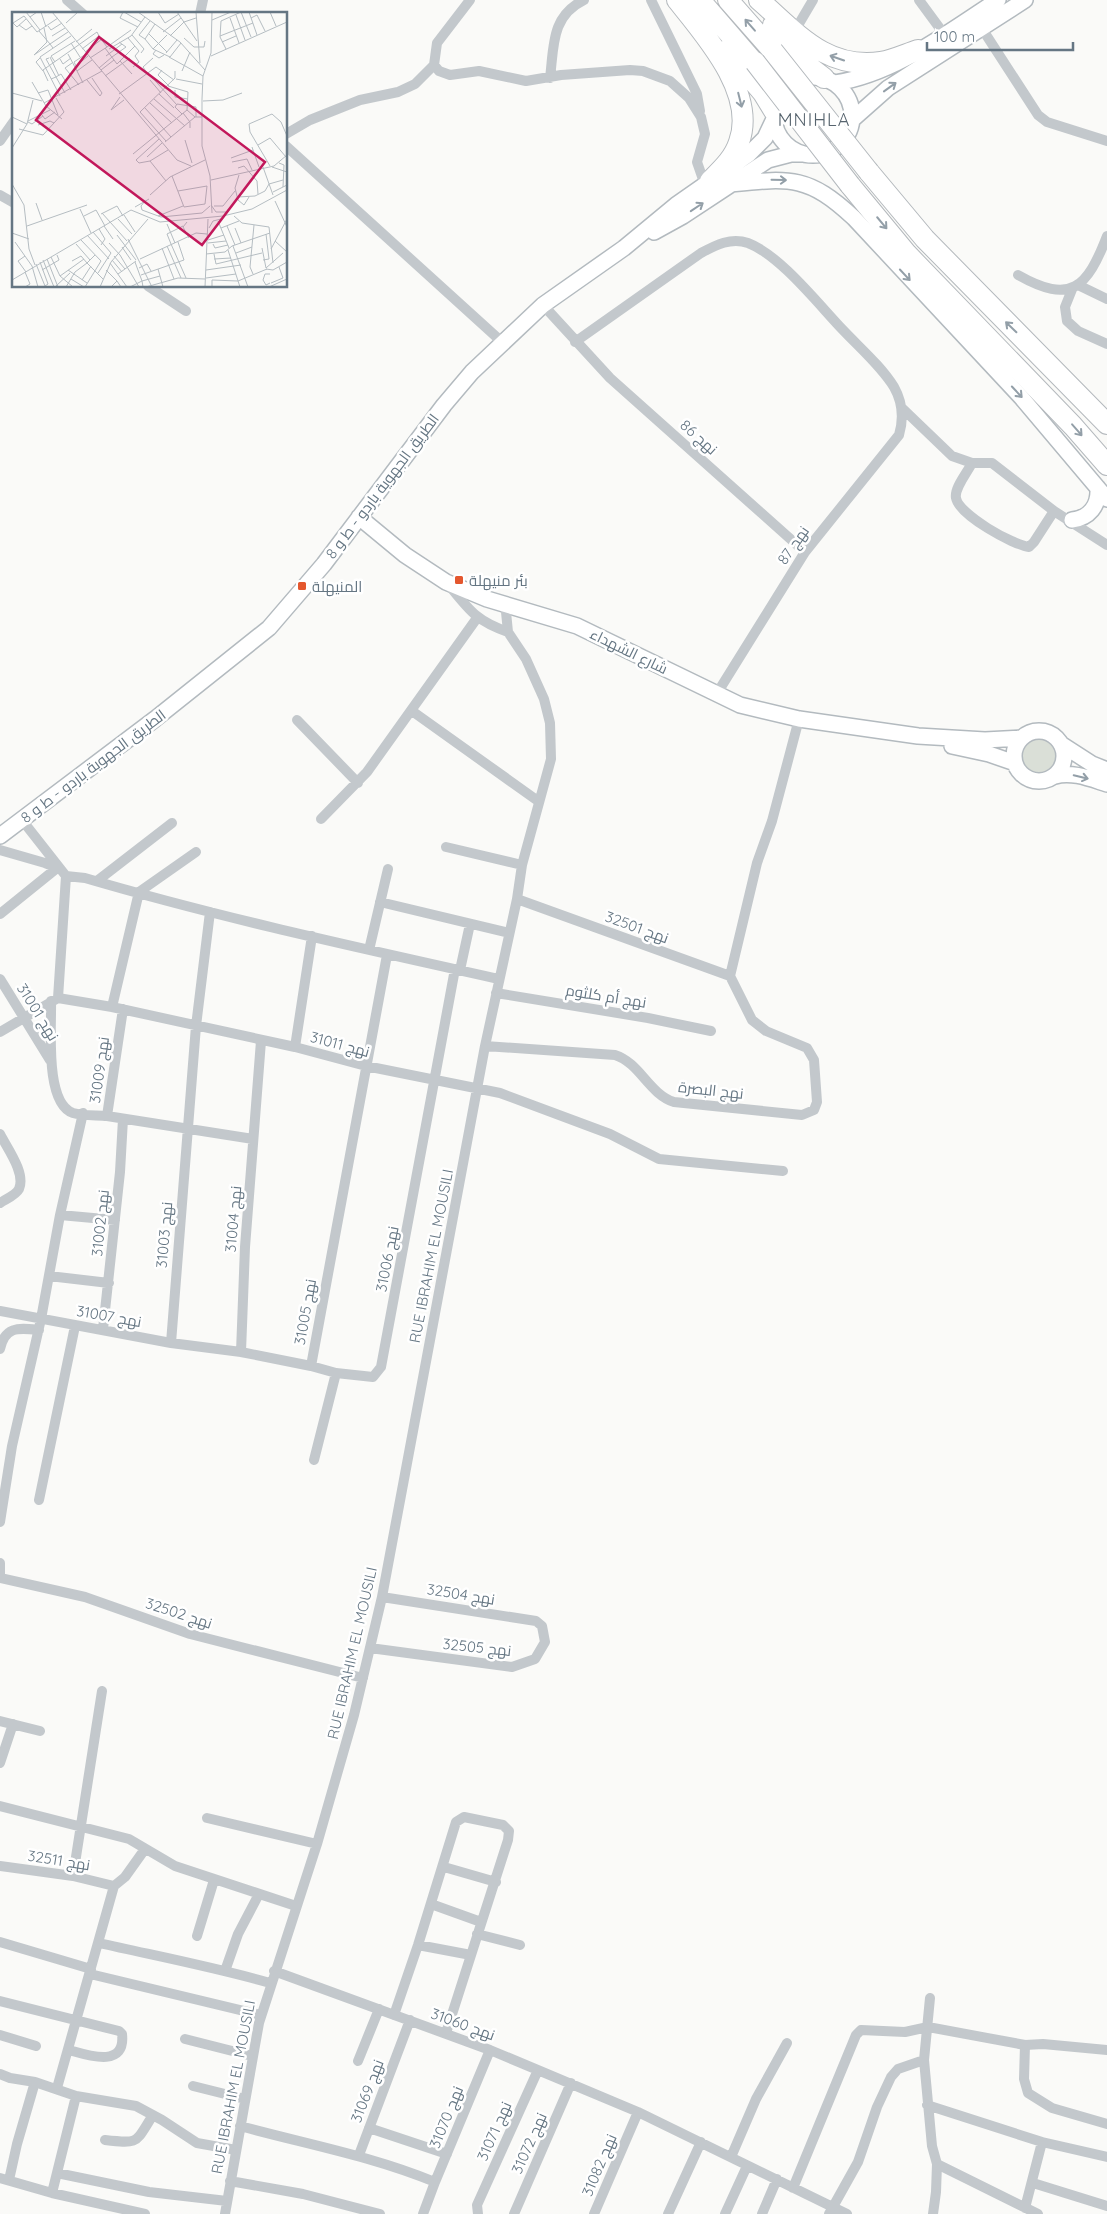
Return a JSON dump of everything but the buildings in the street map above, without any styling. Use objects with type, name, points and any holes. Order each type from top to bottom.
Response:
[{"type":"highway","points":[[677,0],[722,62],[741,98],[743,129],[739,142],[727,165],[708,183]]},
{"type":"highway","points":[[682,0],[763,93],[774,115]]},
{"type":"highway","points":[[700,0],[755,62],[850,185],[907,254],[1073,426],[1107,465]]},
{"type":"highway","points":[[728,0],[773,51],[925,240],[1107,424]]},
{"type":"highway","points":[[751,0],[808,65],[829,80]]},
{"type":"highway","points":[[759,0],[816,49],[836,59],[854,63],[882,62],[918,50]]},
{"type":"main road","points":[[998,0],[918,50],[876,73],[855,80],[829,80],[807,77],[791,83],[783,91],[774,115],[776,130],[783,141],[792,149],[803,154],[824,154],[837,149],[846,139],[853,119],[888,88],[1026,0]]},
{"type":"main road","points":[[829,80],[849,98],[853,119]]},
{"type":"main road","name":"الطريق الجهوية باردو - ط و 8","points":[[0,836],[170,708],[268,628],[303,590],[457,388],[502,342],[543,305],[624,248],[676,205],[757,147],[770,129],[774,115]]},
{"type":"main road","name":"الطريق الجهوية باردو - ط و 8","points":[[624,248],[683,216],[768,160],[791,154],[803,154]]},
{"type":"main road","points":[[731,184],[786,180],[801,182],[828,195],[854,218],[1021,397],[1102,493],[1098,495],[1094,507],[1084,517],[1072,520]]},
{"type":"main road","name":"شارع الشهداء","points":[[359,517],[405,555],[446,582],[480,596],[577,626],[716,695],[759,710],[918,736]]},
{"type":"main road","points":[[1107,770],[1092,764],[1043,731],[1028,733],[1022,738],[1015,749],[1015,763],[1024,777],[1040,781],[1064,774],[1075,775],[1107,784]]},
{"type":"main road","points":[[918,736],[985,740],[1022,738]]},
{"type":"main road","points":[[918,736],[926,741],[984,752],[1015,763]]},
{"type":"main road","points":[[1055,776],[1064,761],[1061,744]]},
{"type":"street","points":[[67,0],[81,12]]},
{"type":"street","points":[[288,133],[310,120],[360,100],[405,90],[420,80],[434,65],[437,43],[470,0]]},
{"type":"street","points":[[550,78],[555,36],[560,20],[568,10],[584,0]]},
{"type":"street","points":[[651,0],[697,94],[705,134],[698,162],[708,183]]},
{"type":"street","points":[[800,22],[813,0]]},
{"type":"street","points":[[919,0],[944,34]]},
{"type":"street","points":[[982,27],[1038,115],[1047,122],[1107,141]]},
{"type":"street","points":[[434,65],[440,71],[450,75],[479,71],[526,81],[571,74],[643,71],[670,81],[689,98],[701,117]]},
{"type":"street","points":[[0,141],[12,124]]},
{"type":"street","points":[[288,148],[502,342]]},
{"type":"street","points":[[0,194],[12,202]]},
{"type":"street","points":[[1107,236],[1092,271],[1075,286],[1065,306],[1067,321],[1078,331],[1107,344]]},
{"type":"street","points":[[575,342],[701,253],[721,243],[740,241],[760,249],[789,272],[875,363],[894,387],[902,408],[952,456],[972,463],[992,463],[1054,511],[1072,520],[1107,545]]},
{"type":"street","points":[[1018,275],[1039,287],[1049,290],[1075,286],[1107,299]]},
{"type":"street","points":[[151,288],[186,311]]},
{"type":"street","name":"نهج 86","points":[[543,305],[610,378],[805,552]]},
{"type":"street","name":"نهج 87","points":[[716,695],[805,552],[895,442],[903,420],[902,408]]},
{"type":"street","points":[[972,463],[956,492],[958,503],[970,515],[1009,541],[1028,547],[1034,542],[1054,511]]},
{"type":"street","points":[[446,582],[476,618],[483,623],[508,632],[506,612],[509,605]]},
{"type":"street","points":[[321,819],[358,783],[412,711],[476,618]]},
{"type":"street","name":"RUE IBRAHIM EL MOUSILI","points":[[225,2214],[252,2056],[261,2015],[317,1844],[363,1678],[382,1597],[484,1046],[517,899],[522,865],[551,759],[550,723],[544,699],[526,659],[508,632]]},
{"type":"street","points":[[412,711],[538,801]]},
{"type":"street","points":[[730,976],[757,864],[772,822],[799,718]]},
{"type":"street","points":[[297,720],[358,783]]},
{"type":"street","points":[[22,820],[63,872],[50,1060]]},
{"type":"street","points":[[98,881],[172,823]]},
{"type":"street","points":[[446,847],[522,865]]},
{"type":"street","points":[[0,850],[63,872],[210,912],[387,955],[499,979]]},
{"type":"street","points":[[112,1007],[139,892],[196,852]]},
{"type":"street","points":[[369,950],[388,869]]},
{"type":"street","points":[[0,914],[63,872]]},
{"type":"street","name":"نهج 32501","points":[[517,899],[730,976]]},
{"type":"street","points":[[380,902],[509,933]]},
{"type":"street","name":"نهج 31003","points":[[171,1342],[196,1026],[210,912]]},
{"type":"street","points":[[434,1081],[470,924]]},
{"type":"street","points":[[295,1047],[312,936]]},
{"type":"street","name":"نهج 31005","points":[[171,1342],[241,1352],[311,1366],[387,955]]},
{"type":"street","name":"نهج البصرة","points":[[484,1046],[615,1055],[628,1061],[660,1095],[674,1102],[802,1115],[814,1110],[818,1102],[814,1060],[807,1048],[766,1031],[752,1020],[730,976]]},
{"type":"street","name":"نهج 31001","points":[[0,980],[50,1060]]},
{"type":"street","name":"نهج أم كلثوم","points":[[496,993],[648,1018],[711,1031]]},
{"type":"street","points":[[0,1032],[55,999],[123,1009],[196,1026]]},
{"type":"street","name":"نهج 31009","points":[[50,1060],[60,1100],[73,1113],[107,1116],[123,1009]]},
{"type":"street","name":"نهج 31011","points":[[196,1026],[295,1047],[366,1066],[434,1081],[500,1093],[529,1102],[625,1140],[640,1151],[659,1159],[783,1171]]},
{"type":"street","name":"نهج 31004","points":[[241,1352],[240,1322],[261,1041]]},
{"type":"street","name":"نهج 31006","points":[[311,1366],[336,1373],[370,1378],[376,1375],[381,1367],[434,1081]]},
{"type":"street","points":[[0,1522],[12,1446],[39,1330],[60,1215],[83,1113]]},
{"type":"street","points":[[107,1116],[253,1139]]},
{"type":"street","name":"نهج 31002","points":[[102,1329],[109,1283],[123,1119]]},
{"type":"street","points":[[0,1134],[19,1172],[20,1182],[19,1188],[14,1194],[0,1203]]},
{"type":"street","points":[[60,1215],[115,1220]]},
{"type":"street","points":[[49,1276],[109,1283]]},
{"type":"street","name":"نهج 31007","points":[[0,1311],[171,1342]]},
{"type":"street","points":[[39,1500],[75,1326]]},
{"type":"street","points":[[0,1349],[3,1337],[13,1330],[39,1330]]},
{"type":"street","points":[[314,1460],[336,1373]]},
{"type":"street","points":[[0,1563],[0,1576]]},
{"type":"street","name":"نهج 32502","points":[[0,1576],[85,1597],[190,1634],[363,1678]]},
{"type":"street","name":"نهج 32504","points":[[382,1597],[536,1621]]},
{"type":"street","name":"نهج 32505","points":[[370,1648],[512,1667],[535,1659],[541,1652],[546,1642],[545,1634],[542,1626],[536,1621]]},
{"type":"street","points":[[73,1876],[102,1691]]},
{"type":"street","points":[[0,1720],[40,1731]]},
{"type":"street","points":[[0,1763],[13,1724]]},
{"type":"street","points":[[0,1806],[129,1839],[175,1866],[296,1906]]},
{"type":"street","points":[[207,1818],[317,1844]]},
{"type":"street","points":[[394,2015],[444,1867],[453,1831],[459,1819],[476,1818],[503,1825],[510,1831],[496,1882],[477,1934],[446,2033]]},
{"type":"street","points":[[57,2088],[114,1886],[124,1877],[145,1849]]},
{"type":"street","name":"نهج 32511","points":[[0,1866],[73,1876],[114,1886]]},
{"type":"street","points":[[444,1867],[496,1882]]},
{"type":"street","points":[[197,1936],[214,1880]]},
{"type":"street","points":[[225,1971],[238,1934],[259,1894]]},
{"type":"street","points":[[431,1904],[481,1922]]},
{"type":"street","points":[[477,1934],[520,1944]]},
{"type":"street","points":[[0,1942],[90,1971],[261,2015]]},
{"type":"street","points":[[99,1943],[270,1983]]},
{"type":"street","points":[[418,1945],[471,1955]]},
{"type":"street","name":"نهج 31060","points":[[274,1971],[490,2050],[638,2112],[702,2142]]},
{"type":"street","points":[[930,1998],[924,2060],[932,2146],[937,2164],[936,2192],[932,2214]]},
{"type":"street","points":[[0,2001],[119,2031],[122,2040],[114,2054],[109,2057],[102,2058],[69,2050]]},
{"type":"street","points":[[358,2061],[378,2009]]},
{"type":"street","name":"نهج 31069","points":[[359,2155],[410,2020]]},
{"type":"street","points":[[793,2188],[856,2035],[861,2030],[905,2032],[928,2027],[1025,2045],[1043,2044],[1107,2050]]},
{"type":"street","points":[[0,2035],[36,2046]]},
{"type":"street","points":[[184,2039],[252,2056]]},
{"type":"street","points":[[731,2157],[756,2099],[787,2043]]},
{"type":"street","points":[[1025,2045],[1024,2080],[1028,2093],[1052,2108],[1107,2124]]},
{"type":"street","name":"نهج 31070","points":[[423,2214],[490,2050]]},
{"type":"street","points":[[830,2211],[858,2162],[877,2107],[891,2077],[898,2069],[924,2060]]},
{"type":"street","name":"نهج 31071","points":[[478,2209],[538,2070]]},
{"type":"street","points":[[0,2074],[57,2088],[76,2096],[136,2106],[197,2143],[236,2150]]},
{"type":"street","points":[[35,2082],[17,2144],[4,2179],[52,2193],[145,2214]]},
{"type":"street","name":"نهج 31072","points":[[514,2214],[571,2083]]},
{"type":"street","points":[[193,2086],[245,2098]]},
{"type":"street","points":[[52,2193],[76,2096]]},
{"type":"street","points":[[927,2104],[1042,2142],[1107,2157]]},
{"type":"street","name":"نهج 31082","points":[[594,2214],[638,2112]]},
{"type":"street","points":[[106,2140],[132,2143],[138,2140],[153,2115]]},
{"type":"street","points":[[240,2126],[318,2147],[359,2155],[435,2182]]},
{"type":"street","points":[[369,2128],[447,2154]]},
{"type":"street","points":[[668,2214],[702,2142],[778,2179],[830,2211],[847,2214]]},
{"type":"street","points":[[1025,2208],[1033,2183],[1042,2142]]},
{"type":"street","points":[[937,2164],[1038,2214]]},
{"type":"street","points":[[726,2214],[748,2166]]},
{"type":"street","points":[[57,2174],[149,2192],[226,2201]]},
{"type":"street","points":[[762,2214],[778,2179]]},
{"type":"street","points":[[230,2181],[302,2194],[380,2214]]},
{"type":"street","points":[[1033,2183],[1107,2206]]},
{"type":"shaded area","points":[[1040,737],[1047,738],[1053,742],[1057,748],[1057,762],[1053,768],[1047,772],[1040,773],[1033,772],[1027,768],[1023,762],[1022,755],[1023,748],[1027,742],[1033,738]]},
{"type":"place","name":"بئر منيهلة","points":[[459,580]]},
{"type":"place","name":"المنيهلة","points":[[302,586]]},
{"type":"district","name":"MNIHLA","points":[[814,119]]}]
